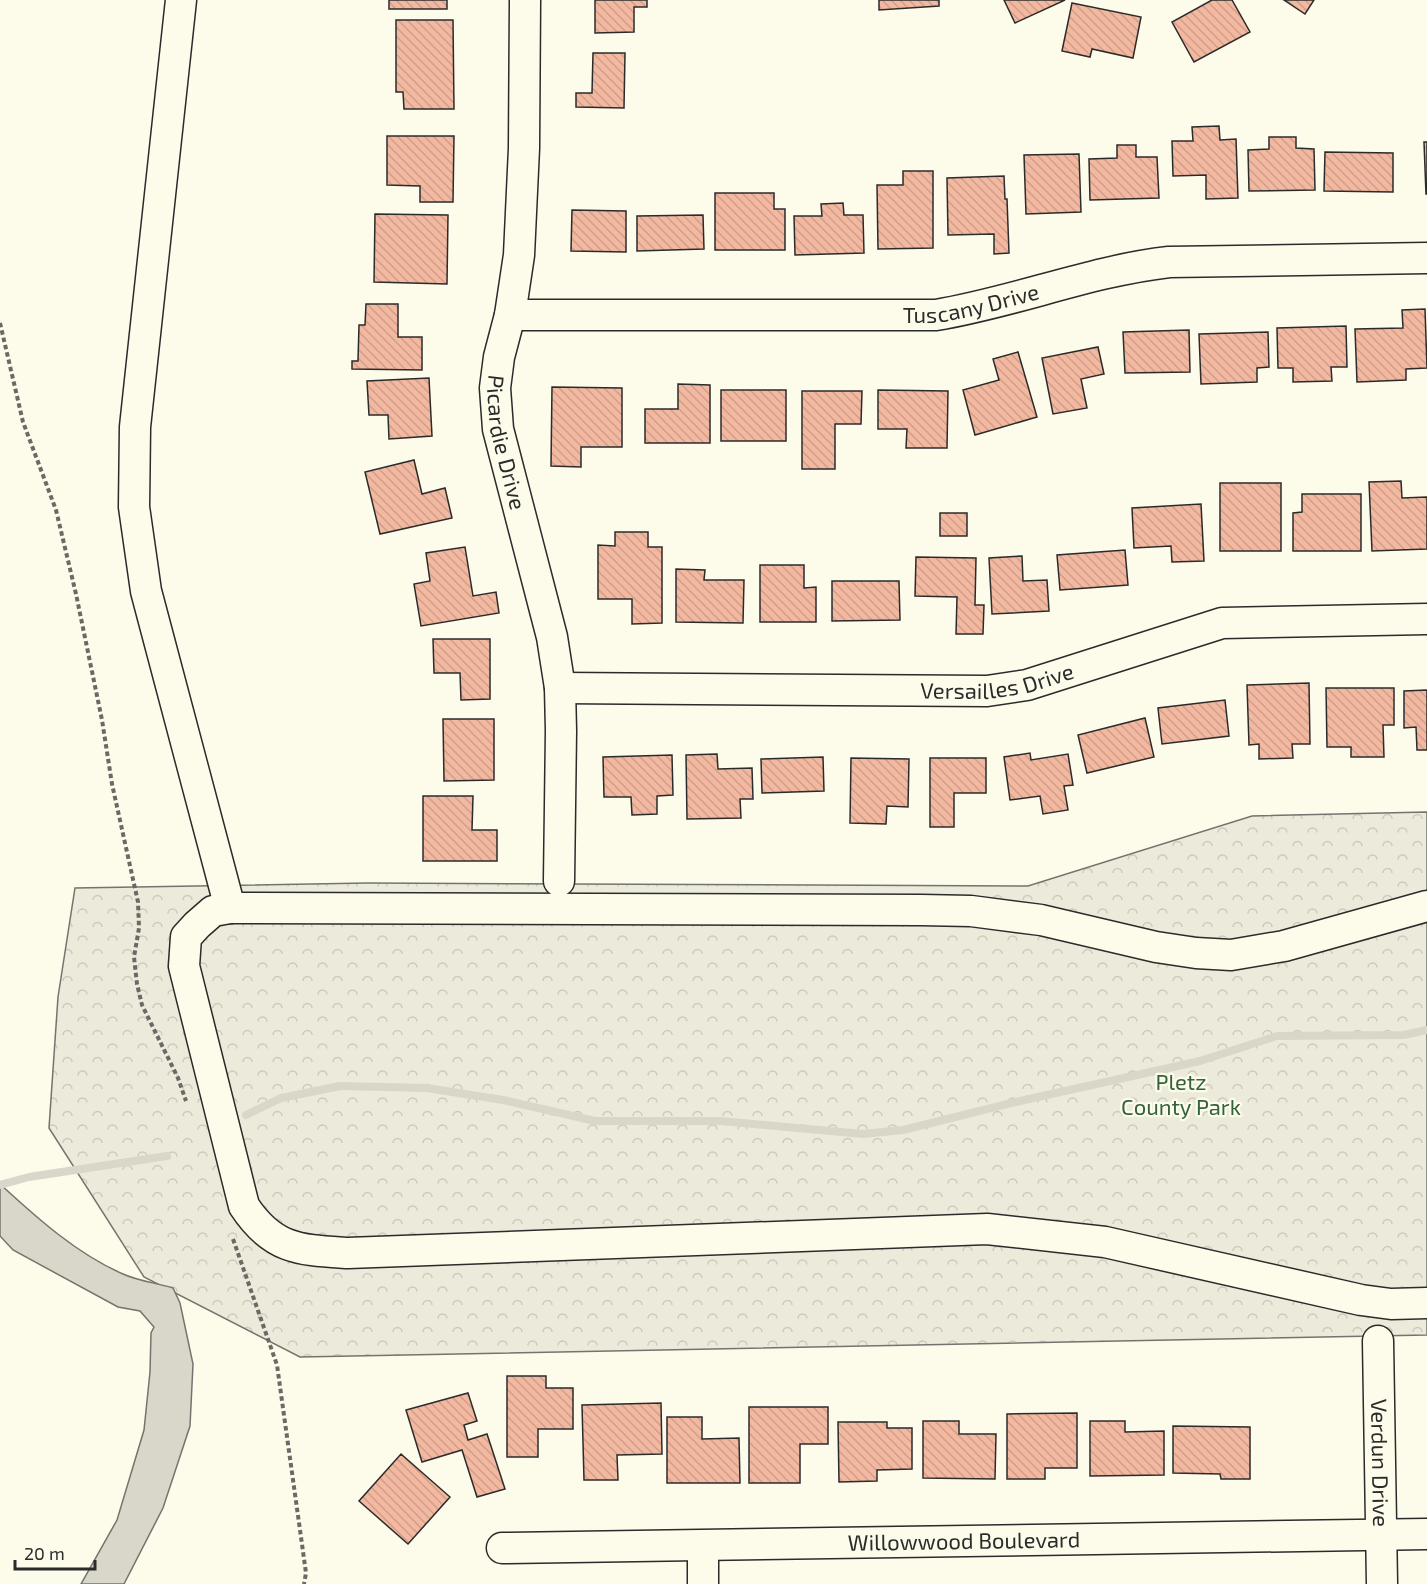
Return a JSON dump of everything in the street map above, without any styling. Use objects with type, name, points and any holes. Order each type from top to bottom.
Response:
[{"type":"street","points":[[181,0],[135,427],[134,507],[146,591],[230,908]]},
{"type":"street","name":"Picardie Drive","points":[[525,0],[524,148],[519,255],[495,388],[498,429],[552,637],[560,688],[559,881]]},
{"type":"street","name":"Tuscany Drive","points":[[510,315],[936,315],[970,309],[1146,265],[1169,262],[1427,258]]},
{"type":"street","name":"Versailles Drive","points":[[560,688],[987,691],[1027,685],[1222,623],[1427,619]]},
{"type":"street","points":[[1427,906],[1284,946],[1231,955],[1156,947],[1041,920],[971,911],[230,908],[213,911],[186,938],[184,966],[244,1206],[256,1225],[288,1246],[308,1250],[348,1252],[987,1229],[1105,1242],[1361,1300],[1391,1304],[1427,1303]]},
{"type":"street","name":"Verdun Drive","points":[[1378,1341],[1382,1584]]},
{"type":"street","name":"Willowwood Boulevard","points":[[502,1548],[1427,1534]]},
{"type":"street","points":[[703,1546],[703,1584]]},
{"type":"green space","name":"Pletz County Park","points":[[1427,812],[1427,1335],[300,1357],[144,1277],[49,1128],[58,997],[75,888],[368,883],[1028,886],[1252,816]]},
{"type":"shaded area","points":[[0,1184],[74,1246],[106,1266],[129,1276],[173,1288],[180,1303],[193,1364],[190,1426],[163,1508],[124,1584],[81,1584],[117,1520],[144,1430],[150,1372],[151,1333],[154,1327],[140,1311],[118,1307],[13,1250],[0,1236]]},
{"type":"building","points":[[389,0],[447,0],[447,9],[389,9]]},
{"type":"building","points":[[595,0],[647,0],[647,7],[634,7],[634,32],[595,33]]},
{"type":"building","points":[[879,0],[939,0],[939,6],[879,10]]},
{"type":"building","points":[[1004,0],[1065,0],[1015,23]]},
{"type":"building","points":[[1212,0],[1232,0],[1250,32],[1194,62],[1172,22]]},
{"type":"building","points":[[1284,0],[1314,0],[1305,14]]},
{"type":"building","points":[[1072,3],[1141,17],[1133,58],[1092,49],[1090,57],[1062,51]]},
{"type":"building","points":[[396,20],[453,20],[454,109],[404,109],[403,92],[396,92]]},
{"type":"building","points":[[593,53],[625,53],[624,108],[576,107],[576,93],[592,93]]},
{"type":"building","points":[[1219,126],[1220,140],[1236,139],[1238,198],[1206,199],[1206,175],[1173,176],[1172,141],[1193,141],[1192,127]]},
{"type":"building","points":[[387,136],[454,136],[453,202],[420,202],[420,186],[387,185]]},
{"type":"building","points":[[1269,137],[1296,137],[1296,148],[1314,149],[1315,190],[1249,191],[1248,150],[1269,149]]},
{"type":"building","points":[[1424,142],[1427,142],[1427,194],[1426,194]]},
{"type":"building","points":[[1117,145],[1136,145],[1136,157],[1157,157],[1159,198],[1090,200],[1089,159],[1117,158]]},
{"type":"building","points":[[1325,152],[1393,153],[1393,192],[1324,191]]},
{"type":"building","points":[[1079,154],[1081,212],[1026,214],[1024,155]]},
{"type":"building","points":[[903,171],[933,171],[933,248],[878,249],[877,185],[903,185]]},
{"type":"building","points":[[1004,176],[1009,253],[994,254],[994,234],[948,235],[947,178]]},
{"type":"building","points":[[715,193],[774,193],[774,209],[785,209],[785,250],[715,250]]},
{"type":"building","points":[[843,203],[844,215],[863,215],[864,253],[795,255],[794,216],[822,216],[821,204]]},
{"type":"building","points":[[572,210],[626,211],[626,252],[571,251]]},
{"type":"building","points":[[375,214],[448,215],[447,284],[374,282]]},
{"type":"building","points":[[703,215],[704,249],[637,251],[637,216]]},
{"type":"building","points":[[366,304],[398,304],[398,337],[422,337],[422,370],[352,369],[352,361],[358,361],[359,325],[365,325]]},
{"type":"building","points":[[1425,309],[1427,368],[1406,369],[1406,380],[1357,382],[1355,329],[1403,328],[1402,310]]},
{"type":"building","points":[[1346,326],[1347,367],[1331,367],[1332,381],[1293,382],[1293,368],[1278,368],[1277,328]]},
{"type":"building","points":[[1189,330],[1190,372],[1125,373],[1123,332]]},
{"type":"building","points":[[1268,332],[1269,367],[1257,368],[1257,382],[1201,384],[1199,334]]},
{"type":"building","points":[[1098,347],[1104,374],[1081,379],[1087,408],[1053,414],[1042,358]]},
{"type":"building","points":[[1018,352],[1037,417],[975,435],[963,390],[999,380],[993,359]]},
{"type":"building","points":[[429,378],[432,436],[389,439],[388,415],[369,415],[367,381]]},
{"type":"building","points":[[678,384],[710,385],[710,443],[645,443],[645,409],[678,409]]},
{"type":"building","points":[[552,387],[622,388],[622,447],[581,447],[581,467],[551,466]]},
{"type":"building","points":[[721,390],[786,390],[786,441],[721,441]]},
{"type":"building","points":[[878,390],[948,391],[947,448],[906,448],[907,429],[878,429]]},
{"type":"building","points":[[802,391],[862,391],[861,424],[835,424],[835,469],[802,469]]},
{"type":"building","points":[[414,460],[422,494],[445,488],[452,518],[380,534],[365,472]]},
{"type":"building","points":[[1401,481],[1402,498],[1427,497],[1427,549],[1372,551],[1369,482]]},
{"type":"building","points":[[1220,483],[1281,483],[1281,551],[1220,551]]},
{"type":"building","points":[[1302,494],[1361,494],[1361,551],[1293,551],[1293,513],[1302,512]]},
{"type":"building","points":[[1201,504],[1204,561],[1172,562],[1171,546],[1134,548],[1132,508]]},
{"type":"building","points":[[940,513],[967,513],[967,536],[940,536]]},
{"type":"building","points":[[615,532],[648,532],[648,547],[662,547],[662,623],[632,624],[632,599],[598,599],[598,545],[615,546]]},
{"type":"building","points":[[465,547],[473,596],[496,592],[499,613],[421,626],[414,584],[430,581],[426,553]]},
{"type":"building","points":[[1125,550],[1128,585],[1060,590],[1057,555]]},
{"type":"building","points":[[1022,556],[1023,581],[1047,580],[1049,611],[992,614],[989,558]]},
{"type":"building","points":[[916,557],[976,558],[975,605],[984,605],[983,634],[956,634],[957,597],[915,596]]},
{"type":"building","points":[[760,565],[804,565],[804,588],[816,587],[816,622],[760,622]]},
{"type":"building","points":[[676,569],[705,570],[704,580],[744,580],[743,623],[676,622]]},
{"type":"building","points":[[832,581],[899,581],[900,620],[832,621]]},
{"type":"building","points":[[433,639],[490,639],[490,699],[461,700],[460,673],[434,673]]},
{"type":"building","points":[[1309,683],[1310,744],[1292,744],[1293,758],[1259,759],[1259,744],[1249,745],[1247,685]]},
{"type":"building","points":[[1326,688],[1394,688],[1394,725],[1383,725],[1384,757],[1351,757],[1351,747],[1327,747]]},
{"type":"building","points":[[1427,690],[1427,750],[1417,750],[1416,727],[1404,728],[1404,691]]},
{"type":"building","points":[[1225,700],[1229,736],[1162,744],[1158,708]]},
{"type":"building","points":[[1145,718],[1154,757],[1087,773],[1078,735]]},
{"type":"building","points":[[443,719],[494,719],[494,780],[444,781]]},
{"type":"building","points":[[1030,753],[1031,760],[1068,754],[1073,785],[1064,786],[1068,810],[1043,814],[1040,796],[1010,800],[1004,757]]},
{"type":"building","points":[[717,754],[718,769],[752,768],[753,799],[740,799],[741,818],[687,819],[686,755]]},
{"type":"building","points":[[672,755],[673,795],[657,796],[657,814],[632,815],[631,797],[604,797],[603,757]]},
{"type":"building","points":[[823,757],[824,791],[762,793],[761,759]]},
{"type":"building","points":[[851,758],[909,759],[908,807],[887,806],[886,824],[850,823]]},
{"type":"building","points":[[930,758],[986,758],[986,793],[954,793],[954,827],[930,827]]},
{"type":"building","points":[[423,796],[473,796],[472,830],[497,830],[497,861],[423,861]]},
{"type":"building","points":[[507,1376],[546,1376],[546,1388],[573,1388],[573,1429],[538,1429],[538,1457],[507,1457]]},
{"type":"building","points":[[468,1393],[477,1421],[464,1425],[468,1440],[487,1434],[505,1489],[477,1497],[462,1450],[422,1462],[406,1410]]},
{"type":"building","points":[[661,1403],[662,1454],[617,1455],[618,1480],[584,1480],[582,1405]]},
{"type":"building","points":[[749,1407],[828,1407],[828,1444],[800,1444],[800,1483],[749,1483]]},
{"type":"building","points":[[1077,1413],[1077,1468],[1045,1468],[1045,1479],[1007,1479],[1007,1414]]},
{"type":"building","points":[[667,1417],[702,1417],[702,1439],[739,1438],[740,1483],[667,1483]]},
{"type":"building","points":[[923,1421],[959,1421],[959,1434],[996,1434],[995,1479],[923,1478]]},
{"type":"building","points":[[1090,1421],[1125,1421],[1125,1432],[1164,1431],[1164,1475],[1090,1476]]},
{"type":"building","points":[[838,1422],[887,1422],[887,1428],[912,1428],[912,1469],[877,1470],[877,1481],[839,1482]]},
{"type":"building","points":[[1173,1426],[1250,1427],[1250,1479],[1221,1479],[1220,1474],[1173,1473]]},
{"type":"building","points":[[401,1454],[450,1497],[408,1544],[359,1501]]},
{"type":"waterway","points":[[246,1115],[281,1098],[340,1086],[427,1088],[503,1100],[595,1121],[721,1121],[863,1134],[903,1130],[1200,1061],[1277,1036],[1404,1035],[1427,1030]]},
{"type":"waterway","points":[[0,1185],[29,1177],[167,1156]]}]
